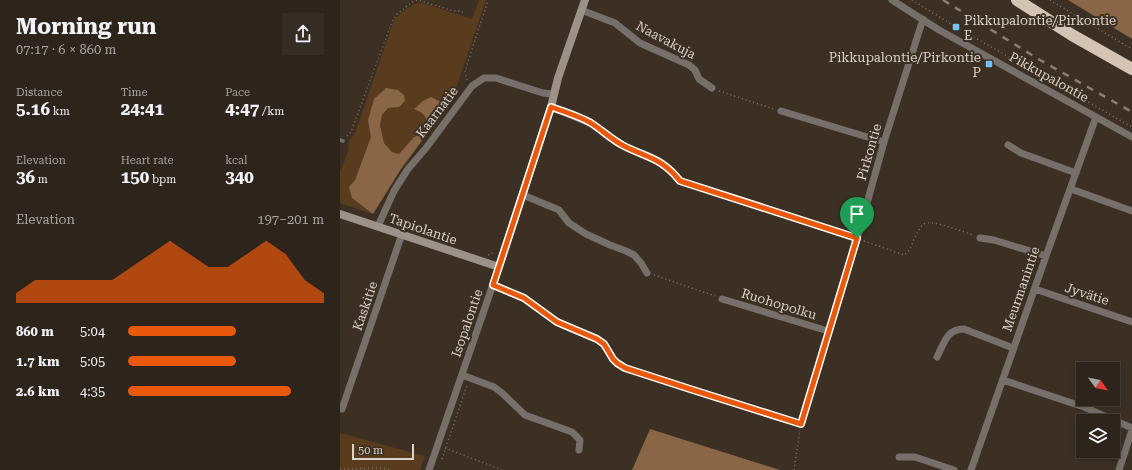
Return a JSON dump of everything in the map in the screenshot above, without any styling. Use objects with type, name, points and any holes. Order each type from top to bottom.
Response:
[{"type":"highway","points":[[1018,0],[1072,35],[1132,68]]},
{"type":"street","name":"Isopalontie","points":[[430,470],[523,195],[551,107],[558,78],[585,0]]},
{"type":"street","name":"Pikkupalontie","points":[[892,0],[945,33],[1132,137]]},
{"type":"street","name":"Naavakuja","points":[[581,10],[615,23],[640,43],[689,65],[695,70],[698,79],[712,88]]},
{"type":"street","name":"Pirkontie","points":[[798,423],[857,238],[884,142],[922,19]]},
{"type":"street","name":"Kaarnatie","points":[[378,226],[394,191],[408,170],[472,86],[484,78],[496,78],[543,93],[554,94]]},
{"type":"street","points":[[551,107],[590,123],[624,146],[661,162],[672,171],[680,181]]},
{"type":"street","points":[[781,111],[884,142]]},
{"type":"street","name":"Meurmanintie","points":[[971,470],[1096,117]]},
{"type":"street","points":[[1008,145],[1021,153],[1076,173]]},
{"type":"street","points":[[1070,189],[1132,211]]},
{"type":"street","points":[[523,195],[559,210],[570,223],[586,234],[634,255],[647,273]]},
{"type":"street","points":[[752,204],[857,238]]},
{"type":"street","name":"Tapiolantie","points":[[340,214],[499,267]]},
{"type":"street","name":"Kaskitie","points":[[342,409],[402,234]]},
{"type":"street","points":[[980,238],[994,240],[1046,256]]},
{"type":"street","points":[[493,285],[524,298],[557,322],[597,339],[604,344],[610,353]]},
{"type":"street","name":"Jyvätie","points":[[1035,289],[1132,322]]},
{"type":"street","name":"Ruohopolku","points":[[722,299],[828,331]]},
{"type":"street","points":[[937,357],[948,336],[956,329],[964,329],[1013,348]]},
{"type":"street","points":[[462,375],[494,387],[525,415],[572,432],[580,440],[579,450]]},
{"type":"street","points":[[1003,380],[1084,407],[1132,429],[1119,470]]},
{"type":"street","points":[[693,390],[798,423]]},
{"type":"street","points":[[899,457],[915,458],[954,470]]},
{"type":"path","points":[[342,140],[352,132],[392,22],[396,15],[412,2],[418,0],[450,10],[463,12]]},
{"type":"path","points":[[472,86],[466,79],[465,71],[488,0]]},
{"type":"path","points":[[912,0],[956,27],[1132,127]]},
{"type":"path","points":[[1050,0],[1132,49]]},
{"type":"path","points":[[712,88],[781,111]]},
{"type":"path","points":[[680,181],[752,204]]},
{"type":"path","points":[[857,238],[904,255],[910,249],[919,229],[928,222],[980,238]]},
{"type":"path","points":[[647,273],[722,299]]},
{"type":"path","points":[[610,353],[617,363],[625,368],[693,390]]},
{"type":"path","points":[[794,470],[798,423]]},
{"type":"path","points":[[438,446],[502,470]]},
{"type":"path","points":[[340,470],[382,468],[392,470]]},
{"type":"shaded area","points":[[479,0],[486,0],[455,91],[447,108],[443,103],[421,112],[427,119],[429,132],[424,138],[419,135],[414,137],[399,154],[392,152],[384,143],[380,125],[382,115],[388,108],[399,107],[404,95],[398,90],[390,89],[355,180],[349,187],[373,214],[340,203],[340,170],[349,149],[348,144],[356,131],[394,20],[411,6],[419,3],[472,19]]},
{"type":"shaded area","points":[[1068,0],[1132,0],[1132,39]]},
{"type":"shaded area","points":[[386,88],[398,90],[404,95],[405,101],[399,107],[388,108],[382,115],[380,125],[384,143],[392,152],[399,154],[414,137],[419,135],[424,138],[401,169],[373,214],[352,198],[349,187],[355,180],[371,137],[368,120],[374,99]]},
{"type":"shaded area","points":[[431,97],[443,103],[447,108],[429,132],[426,118],[422,113],[414,109],[423,101]]},
{"type":"shaded area","points":[[650,429],[780,470],[632,470]]},
{"type":"shaded area","points":[[340,433],[425,456],[420,470],[340,470]]},
{"type":"railway","points":[[943,0],[1040,60],[1132,112]]},
{"type":"place","name":"Pikkupalontie/Pirkontie E","points":[[956,27]]},
{"type":"place","name":"Pikkupalontie/Pirkontie P","points":[[989,64]]},
{"type":"route","points":[[551,107],[590,123],[624,146],[661,162],[672,171],[680,181],[857,238],[801,424],[625,368],[613,359],[604,344],[597,339],[557,322],[524,298],[493,285],[551,107]]}]
